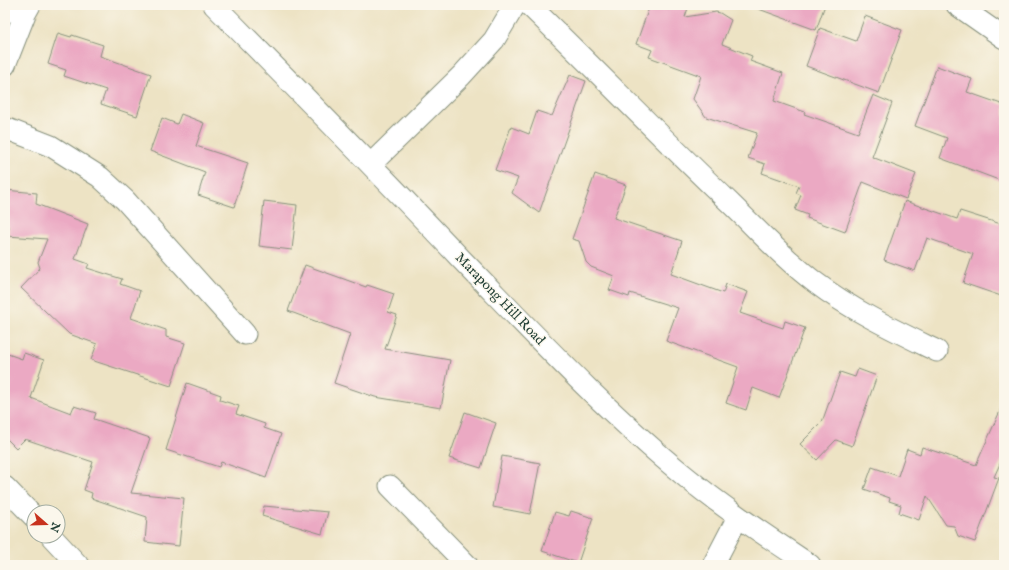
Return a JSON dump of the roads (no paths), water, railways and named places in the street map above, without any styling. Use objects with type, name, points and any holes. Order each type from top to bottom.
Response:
[{"type":"street","name":"Marapong Hill Road","points":[[214,5],[371,164],[539,340],[635,434],[686,478],[738,517],[810,565]]},
{"type":"street","points":[[371,164],[461,76],[494,40],[515,5]]},
{"type":"street","points":[[529,5],[688,163],[802,272],[835,296],[877,321],[937,352]]},
{"type":"street","points":[[957,5],[1004,38]]},
{"type":"street","points":[[5,65],[20,10]]},
{"type":"street","points":[[5,128],[50,146],[100,177],[125,200],[245,334]]},
{"type":"street","points":[[390,486],[466,565]]},
{"type":"street","points":[[5,487],[26,509]]},
{"type":"street","points":[[712,565],[738,517]]},
{"type":"street","points":[[59,544],[78,565]]}]
